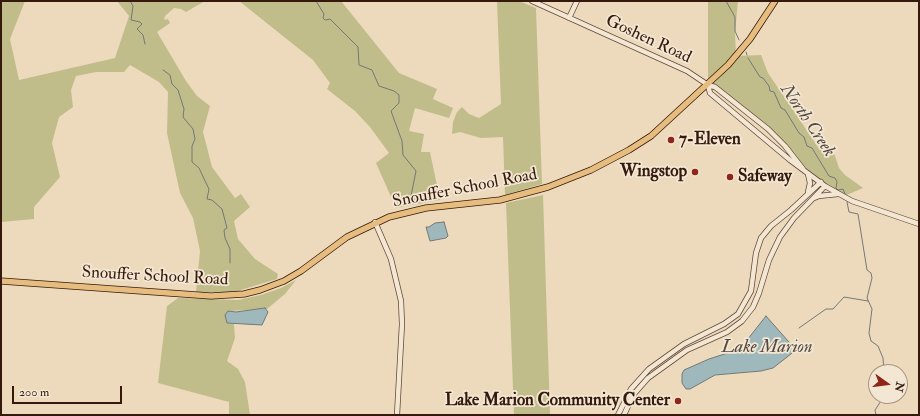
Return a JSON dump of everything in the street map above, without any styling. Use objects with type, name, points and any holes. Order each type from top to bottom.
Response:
[{"type":"main road","name":"Snouffer School Road","points":[[1,281],[211,296],[244,294],[284,281],[301,271],[347,237],[375,222],[419,209],[508,198],[540,190],[574,178],[640,144],[708,85],[743,48],[775,1]]},
{"type":"street","name":"Goshen Road","points":[[532,1],[687,71],[708,85],[715,87],[768,129],[785,146],[805,171]]},
{"type":"street","points":[[569,18],[577,1]]},
{"type":"street","name":"Goshen Road","points":[[708,85],[710,93],[825,186],[852,201],[919,224]]},
{"type":"street","points":[[805,171],[810,183],[807,194]]},
{"type":"street","points":[[618,415],[631,389],[649,369],[684,344],[724,324],[738,314],[751,291],[756,253],[761,238],[771,226],[791,210],[821,182]]},
{"type":"street","points":[[624,415],[633,395],[671,360],[698,344],[727,332],[742,321],[753,307],[759,294],[775,245],[788,226],[825,186]]},
{"type":"street","points":[[811,200],[818,196],[838,194]]},
{"type":"street","points":[[375,222],[391,259],[401,300],[402,324],[397,415]]},
{"type":"shaded area","points":[[1,1],[25,1],[10,39],[19,80],[115,58],[129,16],[117,1],[205,1],[186,12],[181,9],[174,8],[165,16],[164,20],[168,19],[170,23],[157,32],[186,81],[197,96],[210,106],[203,132],[212,167],[235,198],[241,194],[250,207],[234,221],[238,239],[255,259],[278,274],[277,279],[234,292],[196,292],[200,251],[193,218],[180,193],[167,133],[168,92],[159,82],[130,65],[124,72],[96,72],[76,76],[71,90],[73,107],[59,117],[52,143],[60,177],[34,207],[34,219],[1,222]]},
{"type":"shaded area","points":[[239,1],[341,1],[399,73],[437,89],[433,99],[453,108],[449,118],[415,108],[409,131],[424,134],[421,152],[430,152],[440,200],[396,208],[376,163],[389,153],[370,127],[355,111],[327,89],[330,83],[313,60]]},
{"type":"shaded area","points":[[497,1],[519,1],[536,8],[542,184],[505,195],[503,137],[481,138],[460,132],[452,134],[453,122],[457,112],[462,107],[469,114],[479,118],[501,104]]},
{"type":"shaded area","points":[[708,1],[738,1],[735,33],[736,56],[761,55],[768,73],[818,147],[823,145],[830,148],[835,156],[839,168],[845,175],[863,188],[842,197],[807,172],[785,146],[728,97],[708,85]]},
{"type":"shaded area","points":[[543,195],[550,415],[514,415],[506,203]]},
{"type":"shaded area","points":[[296,280],[285,294],[267,309],[228,311],[227,323],[234,324],[235,338],[227,361],[238,369],[245,382],[250,415],[229,415],[229,402],[158,383],[167,306],[178,298],[238,300],[261,295],[281,288]]},
{"type":"water","points":[[444,222],[448,236],[446,238],[430,241],[426,227],[429,227],[435,223]]},
{"type":"water","points":[[265,308],[268,312],[262,325],[227,323],[225,315],[228,311],[236,312]]},
{"type":"water","name":"Lake Marion","points":[[766,316],[796,350],[773,368],[761,371],[715,375],[690,389],[686,389],[682,383],[682,374],[684,370],[709,359],[740,349]]},
{"type":"waterway","points":[[130,1],[133,6],[131,20],[142,24],[137,29],[143,35],[145,44]]},
{"type":"waterway","points":[[316,1],[324,14],[323,18],[325,20],[330,19],[358,47],[359,65],[372,70],[379,86],[394,91],[399,95],[399,103],[391,111],[402,141],[403,155],[416,171],[411,196],[416,201]]},
{"type":"waterway","name":"North Creek","points":[[726,1],[735,17],[735,31],[739,40]]},
{"type":"waterway","name":"North Creek","points":[[748,58],[760,77],[763,78],[769,86],[770,91],[774,92],[781,108],[785,110],[799,133],[804,137],[807,146],[812,148],[829,176],[835,178],[837,182],[836,188],[838,190],[843,189],[845,194]]},
{"type":"waterway","points":[[163,70],[170,75],[172,84],[178,90],[184,109],[183,117],[193,129],[195,139],[192,146],[192,162],[199,168],[209,189],[207,199],[212,200],[222,209],[227,228],[224,230],[225,238],[230,249],[230,263]]},
{"type":"waterway","name":"North Creek","points":[[847,202],[849,212],[858,214],[867,270],[871,273],[872,278],[867,298],[872,309],[869,333],[871,341],[878,346],[883,358],[883,364]]},
{"type":"waterway","points":[[799,328],[826,309],[833,309],[844,297],[868,301]]},
{"type":"waterway","name":"North Creek","points":[[876,415],[875,410],[879,404]]},
{"type":"place","name":"7-Eleven","points":[[671,140]]},
{"type":"place","name":"Wingstop","points":[[695,172]]},
{"type":"place","name":"Safeway","points":[[730,177]]},
{"type":"place","name":"Lake Marion Community Center","points":[[678,401]]}]
